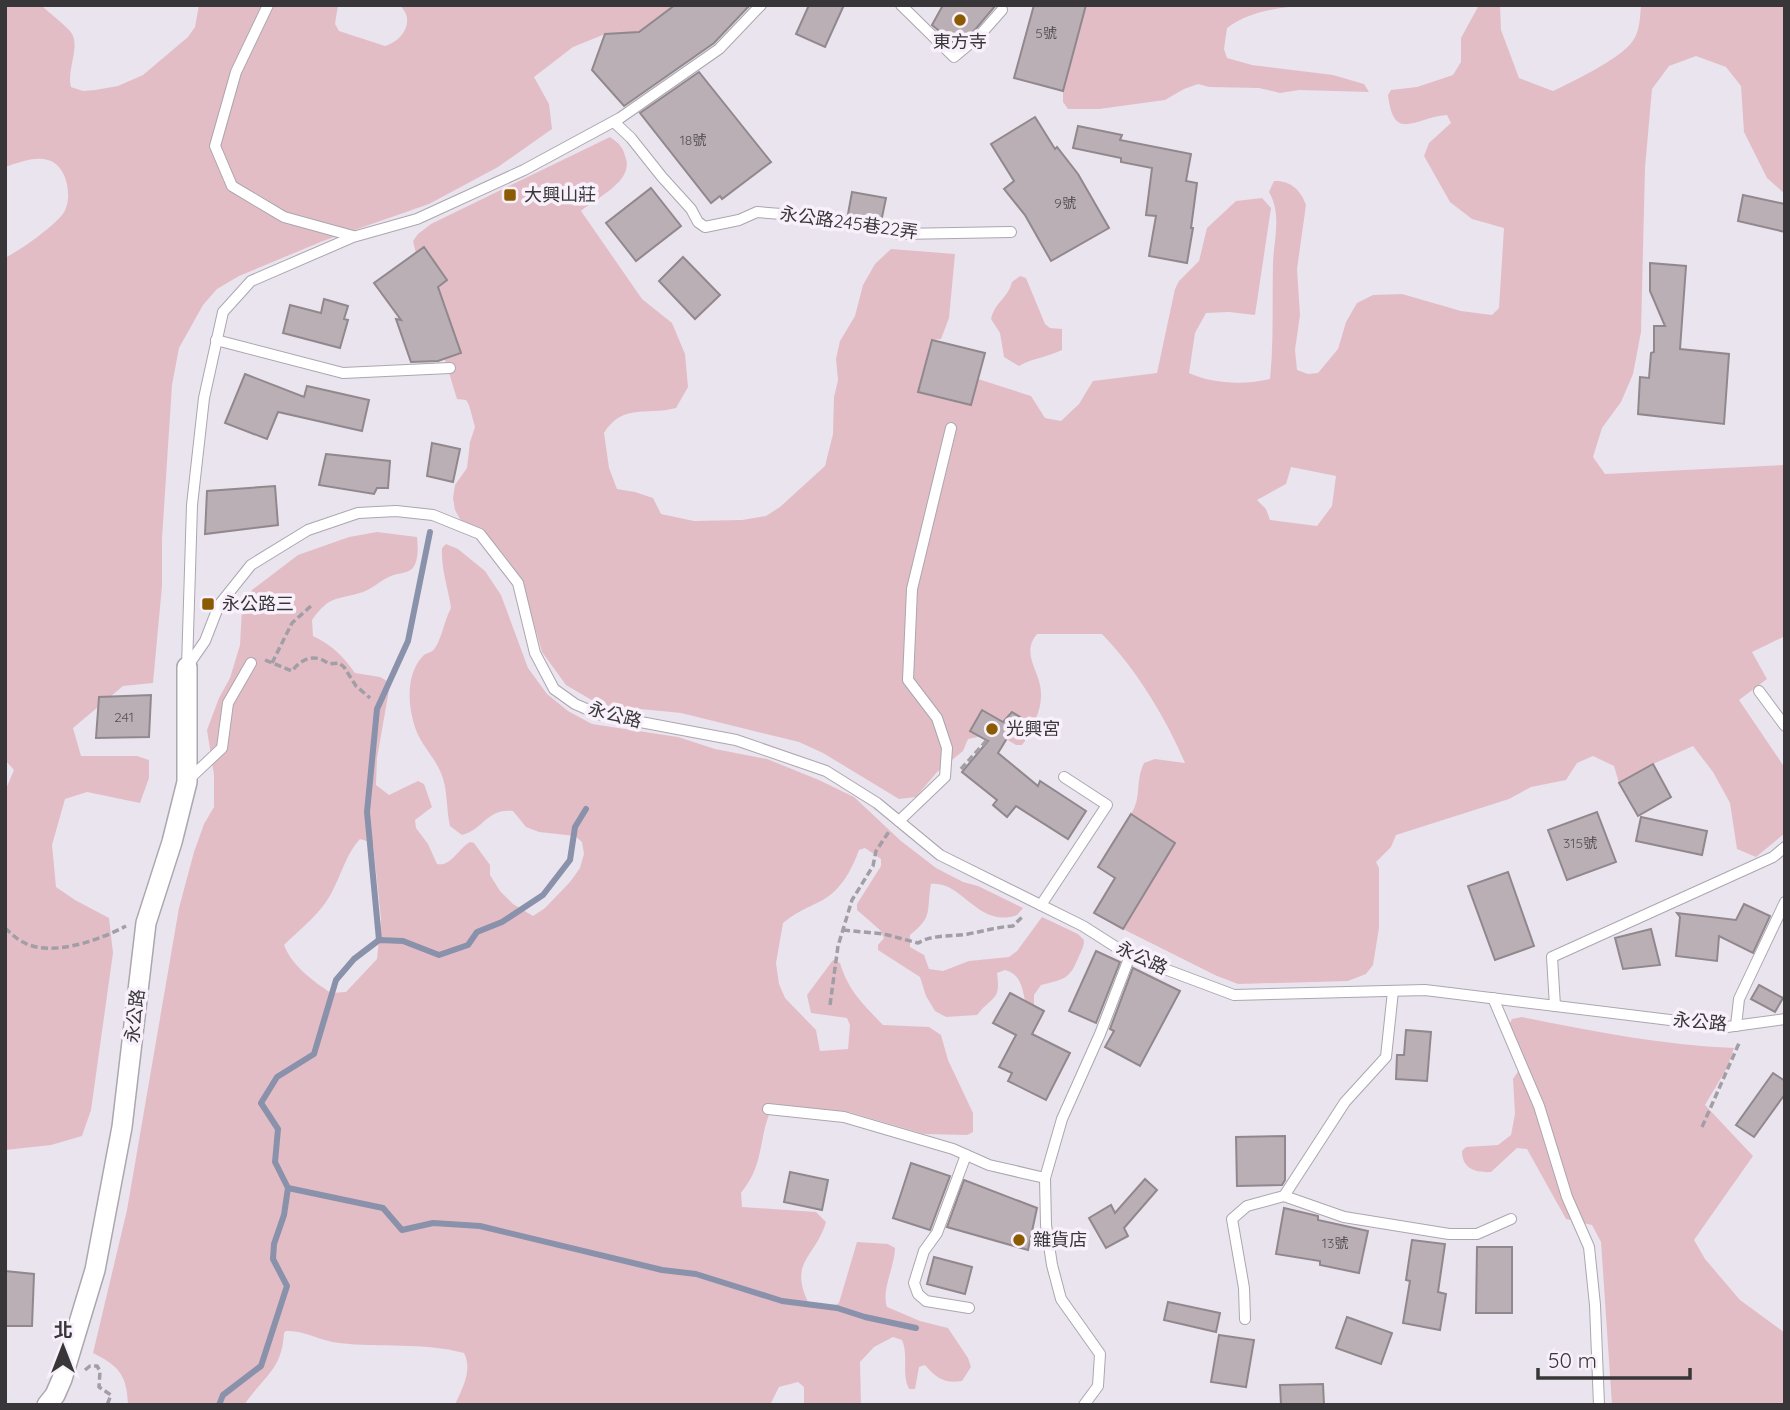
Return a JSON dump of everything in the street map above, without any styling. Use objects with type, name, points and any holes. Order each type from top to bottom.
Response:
[{"type":"street","name":"永公路","points":[[47,1405],[55,1395],[62,1378],[95,1270],[122,1127],[146,923],[172,842],[187,782],[187,667]]},
{"type":"lane","points":[[268,5],[236,72],[215,146],[232,186],[285,217],[353,237]]},
{"type":"lane","points":[[187,667],[192,505],[204,398],[223,312],[251,281],[353,237],[416,219],[524,170],[614,122],[719,49],[761,5]]},
{"type":"lane","points":[[901,5],[954,57],[979,36],[1002,10]]},
{"type":"lane","name":"永公路245巷22弄","points":[[614,122],[631,138],[691,209],[698,222],[705,227],[738,220],[757,212],[832,218],[899,234],[1011,232]]},
{"type":"lane","points":[[216,340],[343,373],[450,368]]},
{"type":"lane","points":[[899,821],[945,777],[947,748],[937,718],[908,680],[912,589],[951,428]]},
{"type":"lane","name":"永公路","points":[[187,667],[205,641],[219,604],[251,565],[308,530],[358,513],[396,510],[433,515],[480,534],[518,583],[535,653],[554,689],[575,704],[598,714],[736,740],[826,771],[877,803],[940,855],[1083,926],[1130,956],[1234,995],[1425,990],[1727,1027],[1785,1019]]},
{"type":"lane","points":[[187,782],[222,748],[228,703],[251,663]]},
{"type":"lane","points":[[1759,691],[1785,726]]},
{"type":"lane","points":[[1041,905],[1107,805],[1064,777]]},
{"type":"lane","points":[[1555,1006],[1552,957],[1773,857],[1785,847]]},
{"type":"lane","points":[[1736,1026],[1739,999],[1785,902]]},
{"type":"lane","points":[[1084,1405],[1098,1386],[1100,1354],[1061,1299],[1046,1225],[1045,1178],[1062,1119],[1100,1034],[1130,956]]},
{"type":"lane","points":[[1284,1196],[1345,1102],[1386,1057],[1393,991]]},
{"type":"lane","points":[[1493,998],[1539,1106],[1567,1197],[1589,1247],[1595,1305],[1599,1405]]},
{"type":"lane","points":[[768,1109],[844,1117],[966,1155],[989,1165],[1045,1178]]},
{"type":"lane","points":[[966,1155],[937,1233],[924,1251],[914,1283],[918,1294],[926,1301],[969,1308]]},
{"type":"lane","points":[[1245,1319],[1244,1288],[1232,1219],[1247,1206],[1284,1196],[1345,1217],[1449,1234],[1478,1234],[1511,1219]]},
{"type":"path","points":[[272,663],[292,623],[311,606]]},
{"type":"path","points":[[251,663],[258,658],[292,671],[299,663],[313,658],[329,664],[339,663],[356,686],[370,698]]},
{"type":"path","points":[[945,777],[954,777],[987,740]]},
{"type":"path","points":[[830,1005],[838,946],[852,900],[873,866],[876,851],[890,831]]},
{"type":"path","points":[[5,928],[24,944],[70,948],[130,924],[146,923]]},
{"type":"path","points":[[843,930],[884,933],[918,943],[926,938],[1013,926]]},
{"type":"path","points":[[1703,1127],[1740,1042],[1736,1026]]},
{"type":"path","points":[[84,1371],[90,1366],[97,1366],[100,1371],[99,1387],[111,1395],[107,1405]]},
{"type":"shaded area","points":[[5,5],[41,5],[70,31],[75,43],[70,73],[71,87],[83,91],[118,86],[143,75],[188,37],[195,27],[199,5],[338,5],[335,24],[339,31],[385,46],[398,39],[406,28],[407,16],[399,5],[675,5],[639,32],[605,34],[573,47],[534,77],[549,104],[552,129],[498,167],[429,204],[323,241],[239,276],[217,289],[203,305],[179,348],[172,385],[162,539],[162,586],[153,683],[123,686],[73,728],[81,756],[137,756],[149,760],[149,778],[140,803],[87,792],[65,799],[52,845],[56,887],[109,918],[113,953],[91,1110],[82,1136],[51,1145],[5,1150],[5,791],[14,770],[5,760],[5,258],[57,221],[66,209],[68,193],[60,169],[48,160],[32,159],[5,167]]},
{"type":"shaded area","points":[[1086,5],[1309,5],[1276,9],[1236,22],[1227,28],[1224,49],[1227,58],[1252,65],[1333,75],[1364,84],[1369,92],[1299,90],[1280,93],[1259,88],[1209,87],[1198,84],[1165,100],[1099,109],[1068,109],[1063,102],[1063,91]]},
{"type":"shaded area","points":[[1479,5],[1500,5],[1501,30],[1519,78],[1553,91],[1626,49],[1637,34],[1641,5],[1785,5],[1785,194],[1767,178],[1744,132],[1741,86],[1726,67],[1696,56],[1669,66],[1652,89],[1645,168],[1641,332],[1633,374],[1621,402],[1602,428],[1593,457],[1605,474],[1785,465],[1785,636],[1752,652],[1767,679],[1739,700],[1785,768],[1785,833],[1756,857],[1737,849],[1730,803],[1713,772],[1693,746],[1619,783],[1614,766],[1593,756],[1577,763],[1566,780],[1531,787],[1509,799],[1396,835],[1391,847],[1376,862],[1379,868],[1379,928],[1373,965],[1366,974],[1348,981],[1238,984],[1123,929],[1175,843],[1131,814],[1141,770],[1144,763],[1155,759],[1185,763],[1149,695],[1127,663],[1102,634],[1037,634],[1030,649],[1040,685],[1041,700],[1036,718],[1022,745],[1016,745],[996,733],[968,739],[963,751],[937,772],[916,797],[899,799],[823,753],[799,742],[681,713],[600,705],[566,685],[542,652],[522,582],[485,532],[461,521],[455,510],[455,485],[467,468],[475,427],[466,400],[457,399],[429,308],[413,241],[431,224],[610,137],[624,151],[627,167],[624,175],[612,188],[581,211],[642,299],[672,323],[685,354],[688,387],[676,408],[627,414],[611,424],[604,433],[609,468],[617,489],[653,498],[661,514],[694,521],[742,520],[766,516],[780,507],[825,466],[833,434],[834,397],[838,380],[836,359],[840,341],[855,316],[863,285],[875,264],[891,249],[955,254],[949,318],[941,339],[932,340],[918,392],[970,405],[978,379],[1031,396],[1045,418],[1061,421],[1079,404],[1093,381],[1157,373],[1175,289],[1179,281],[1199,261],[1207,228],[1236,201],[1262,198],[1271,208],[1255,315],[1206,313],[1195,333],[1189,373],[1229,382],[1270,379],[1276,218],[1269,192],[1274,181],[1285,182],[1294,187],[1306,205],[1297,269],[1300,315],[1295,350],[1297,370],[1308,374],[1318,373],[1338,349],[1346,322],[1357,303],[1373,295],[1402,294],[1461,311],[1492,315],[1499,308],[1504,228],[1472,219],[1450,202],[1424,156],[1429,143],[1451,123],[1447,115],[1415,123],[1400,123],[1391,110],[1388,95],[1391,90],[1417,87],[1453,75],[1461,62],[1461,38]],"holes":[[[1291,467],[1336,476],[1332,506],[1317,526],[1270,520],[1266,509],[1257,500],[1286,484]]]},
{"type":"shaded area","points":[[1020,276],[1026,278],[1045,324],[1050,328],[1062,329],[1062,350],[1019,366],[1004,357],[1000,333],[991,319],[1012,282]]},
{"type":"shaded area","points":[[377,532],[417,537],[417,558],[412,569],[387,578],[363,592],[329,602],[312,620],[313,636],[337,652],[355,673],[380,677],[387,681],[389,690],[377,758],[376,785],[389,795],[418,781],[424,784],[432,807],[415,820],[416,828],[428,844],[437,864],[446,863],[470,842],[474,843],[490,865],[490,875],[500,891],[513,904],[533,916],[545,908],[570,882],[580,868],[584,854],[582,842],[575,836],[539,832],[526,827],[513,811],[497,813],[462,835],[450,826],[443,779],[416,730],[411,712],[410,692],[413,673],[424,655],[435,648],[451,608],[443,564],[442,548],[446,544],[458,549],[485,571],[501,595],[528,668],[547,694],[568,711],[592,724],[678,737],[715,749],[767,759],[819,780],[854,797],[901,841],[936,868],[1023,908],[1017,915],[1003,918],[991,916],[952,889],[931,884],[926,918],[910,935],[910,947],[924,955],[929,969],[943,971],[969,961],[1009,957],[1017,951],[1042,917],[1078,934],[1084,940],[1073,969],[1066,977],[1041,985],[1034,995],[1034,1006],[1025,1001],[1014,974],[1005,970],[997,973],[998,989],[995,997],[977,1015],[946,1017],[935,1011],[926,996],[920,977],[878,950],[878,945],[884,938],[880,930],[857,910],[857,904],[881,866],[881,859],[865,848],[859,850],[850,871],[836,890],[783,923],[776,963],[779,984],[785,998],[816,1030],[820,1051],[848,1049],[850,1025],[847,1018],[811,1013],[807,995],[833,960],[840,963],[852,990],[883,1025],[929,1027],[941,1035],[948,1060],[973,1113],[973,1132],[967,1135],[924,1134],[849,1112],[773,1105],[754,1171],[741,1193],[742,1207],[816,1212],[826,1222],[802,1269],[801,1279],[810,1306],[825,1309],[839,1303],[857,1242],[888,1244],[895,1248],[886,1293],[887,1307],[920,1321],[948,1328],[971,1367],[962,1381],[941,1379],[925,1365],[919,1367],[915,1389],[909,1389],[904,1346],[902,1340],[893,1337],[874,1347],[860,1362],[861,1405],[804,1405],[804,1387],[798,1382],[779,1387],[770,1405],[455,1405],[467,1373],[464,1353],[417,1346],[339,1343],[286,1331],[276,1364],[244,1405],[128,1405],[126,1386],[120,1373],[109,1362],[93,1353],[127,1210],[179,908],[194,852],[204,824],[214,807],[214,775],[207,730],[230,678],[240,645],[242,608],[252,590],[298,555],[349,537]],"holes":[[[360,839],[373,843],[381,919],[377,959],[346,992],[331,993],[298,966],[284,945],[326,902],[350,853]]]},
{"type":"shaded area","points":[[1522,1017],[1654,1041],[1734,1048],[1727,1068],[1705,1105],[1753,1156],[1694,1240],[1705,1259],[1740,1300],[1785,1333],[1785,1405],[1612,1405],[1601,1242],[1592,1225],[1566,1219],[1527,1149],[1517,1148],[1491,1172],[1471,1169],[1464,1162],[1462,1151],[1466,1147],[1498,1145],[1511,1135],[1515,1114],[1513,1079],[1525,1061],[1509,1025],[1512,1019]]},
{"type":"building","points":[[675,5],[750,5],[714,43],[624,106],[592,70],[605,34],[639,32]]},
{"type":"building","points":[[809,5],[844,5],[825,47],[796,34]]},
{"type":"building","name":"東方寺","points":[[943,5],[996,5],[974,31],[956,45],[932,25]]},
{"type":"building","points":[[1034,5],[1086,5],[1063,91],[1014,78]]},
{"type":"building","points":[[699,72],[771,162],[722,199],[720,196],[711,203],[640,113]]},
{"type":"building","points":[[1035,117],[1055,149],[1057,147],[1078,174],[1109,228],[1051,261],[1025,215],[1004,189],[1014,181],[991,144]]},
{"type":"building","points":[[1078,126],[1122,135],[1120,140],[1191,154],[1186,181],[1197,183],[1187,263],[1149,256],[1156,216],[1146,215],[1152,168],[1073,148]]},
{"type":"building","points":[[651,188],[681,226],[636,261],[606,223]]},
{"type":"building","points":[[852,192],[886,198],[881,222],[848,214]]},
{"type":"building","points":[[1743,195],[1785,204],[1785,232],[1738,221]]},
{"type":"building","points":[[424,247],[447,280],[438,287],[461,353],[438,361],[411,362],[396,319],[401,320],[374,283]]},
{"type":"building","points":[[683,257],[720,295],[695,319],[659,281]]},
{"type":"building","points":[[1650,263],[1686,266],[1680,349],[1729,354],[1724,424],[1638,414],[1640,377],[1649,378],[1651,353],[1654,352],[1654,326],[1665,326],[1650,291]]},
{"type":"building","points":[[324,299],[348,306],[344,319],[348,320],[340,348],[283,333],[290,305],[321,313]]},
{"type":"building","points":[[932,340],[985,353],[971,405],[918,392]]},
{"type":"building","points":[[245,374],[304,397],[307,386],[369,400],[362,431],[278,412],[267,439],[225,423]]},
{"type":"building","points":[[432,443],[460,449],[453,482],[427,476]]},
{"type":"building","points":[[326,454],[390,461],[388,488],[377,488],[374,494],[319,485]]},
{"type":"building","points":[[275,486],[278,525],[205,534],[207,491]]},
{"type":"building","points":[[151,695],[149,737],[96,738],[99,697]]},
{"type":"building","points":[[982,710],[1003,722],[1012,712],[1020,717],[998,753],[1038,786],[1040,781],[1086,811],[1068,839],[1016,806],[1007,817],[993,805],[997,800],[962,772],[988,741],[970,731]]},
{"type":"building","points":[[1653,764],[1671,797],[1638,816],[1619,783]]},
{"type":"building","points":[[1597,812],[1616,862],[1567,880],[1548,830]]},
{"type":"building","points":[[1131,814],[1175,843],[1123,929],[1094,913],[1115,878],[1098,867]]},
{"type":"building","points":[[1641,817],[1707,831],[1702,855],[1636,841]]},
{"type":"building","points":[[1508,872],[1534,946],[1495,960],[1468,886]]},
{"type":"building","points":[[1744,904],[1770,916],[1753,953],[1719,936],[1717,961],[1676,956],[1680,917],[1677,913],[1736,920]]},
{"type":"building","points":[[1651,929],[1660,965],[1623,969],[1615,938]]},
{"type":"building","points":[[1096,951],[1120,962],[1096,1023],[1069,1011]]},
{"type":"building","points":[[1133,968],[1180,991],[1140,1066],[1105,1047],[1114,1031],[1110,1029]]},
{"type":"building","points":[[1759,985],[1783,998],[1775,1012],[1751,999]]},
{"type":"building","points":[[1010,993],[1044,1011],[1032,1034],[1070,1053],[1046,1100],[1008,1081],[1012,1073],[999,1067],[1016,1035],[993,1023]]},
{"type":"building","points":[[1406,1030],[1431,1032],[1427,1081],[1396,1079],[1397,1055],[1404,1055]]},
{"type":"building","points":[[1773,1073],[1785,1081],[1785,1094],[1754,1137],[1736,1125]]},
{"type":"building","points":[[1285,1136],[1285,1180],[1282,1185],[1237,1186],[1236,1137]]},
{"type":"building","points":[[911,1163],[950,1176],[930,1230],[893,1218]]},
{"type":"building","points":[[790,1172],[828,1180],[822,1210],[784,1202]]},
{"type":"building","points":[[1145,1179],[1157,1190],[1124,1228],[1128,1236],[1106,1248],[1089,1218],[1111,1205],[1115,1213]]},
{"type":"building","points":[[964,1180],[1037,1208],[1028,1250],[947,1227]]},
{"type":"building","points":[[1284,1208],[1318,1216],[1318,1220],[1368,1231],[1359,1273],[1320,1265],[1320,1261],[1276,1254]]},
{"type":"building","points":[[1412,1240],[1445,1244],[1438,1292],[1446,1294],[1440,1330],[1403,1323],[1410,1281],[1406,1280]]},
{"type":"building","points":[[1477,1247],[1512,1247],[1512,1313],[1476,1313]]},
{"type":"building","points":[[934,1257],[972,1267],[965,1294],[927,1284]]},
{"type":"building","points":[[5,1271],[34,1274],[32,1326],[5,1326]]},
{"type":"building","points":[[1168,1302],[1220,1313],[1216,1332],[1164,1320]]},
{"type":"building","points":[[1347,1317],[1392,1333],[1381,1364],[1336,1348]]},
{"type":"building","points":[[1219,1335],[1254,1340],[1246,1387],[1211,1382]]},
{"type":"building","points":[[1323,1384],[1324,1405],[1281,1405],[1280,1385]]},
{"type":"waterway","points":[[379,940],[367,812],[377,709],[408,641],[430,532]]},
{"type":"waterway","points":[[219,1405],[223,1395],[261,1366],[287,1286],[273,1259],[274,1244],[284,1215],[288,1188],[275,1162],[278,1129],[261,1103],[277,1077],[314,1054],[336,980],[354,959],[379,940],[403,941],[439,955],[468,945],[477,932],[502,922],[543,895],[570,860],[575,827],[586,809]]},
{"type":"waterway","points":[[288,1188],[383,1208],[402,1230],[433,1223],[480,1226],[662,1270],[696,1274],[782,1301],[837,1308],[916,1328]]},
{"type":"place","name":"東方寺","points":[[960,20]]},
{"type":"place","name":"大興山莊","points":[[510,195]]},
{"type":"place","name":"永公路三","points":[[208,604]]},
{"type":"place","name":"光興宮","points":[[992,729]]},
{"type":"place","name":"雜貨店","points":[[1019,1240]]}]
